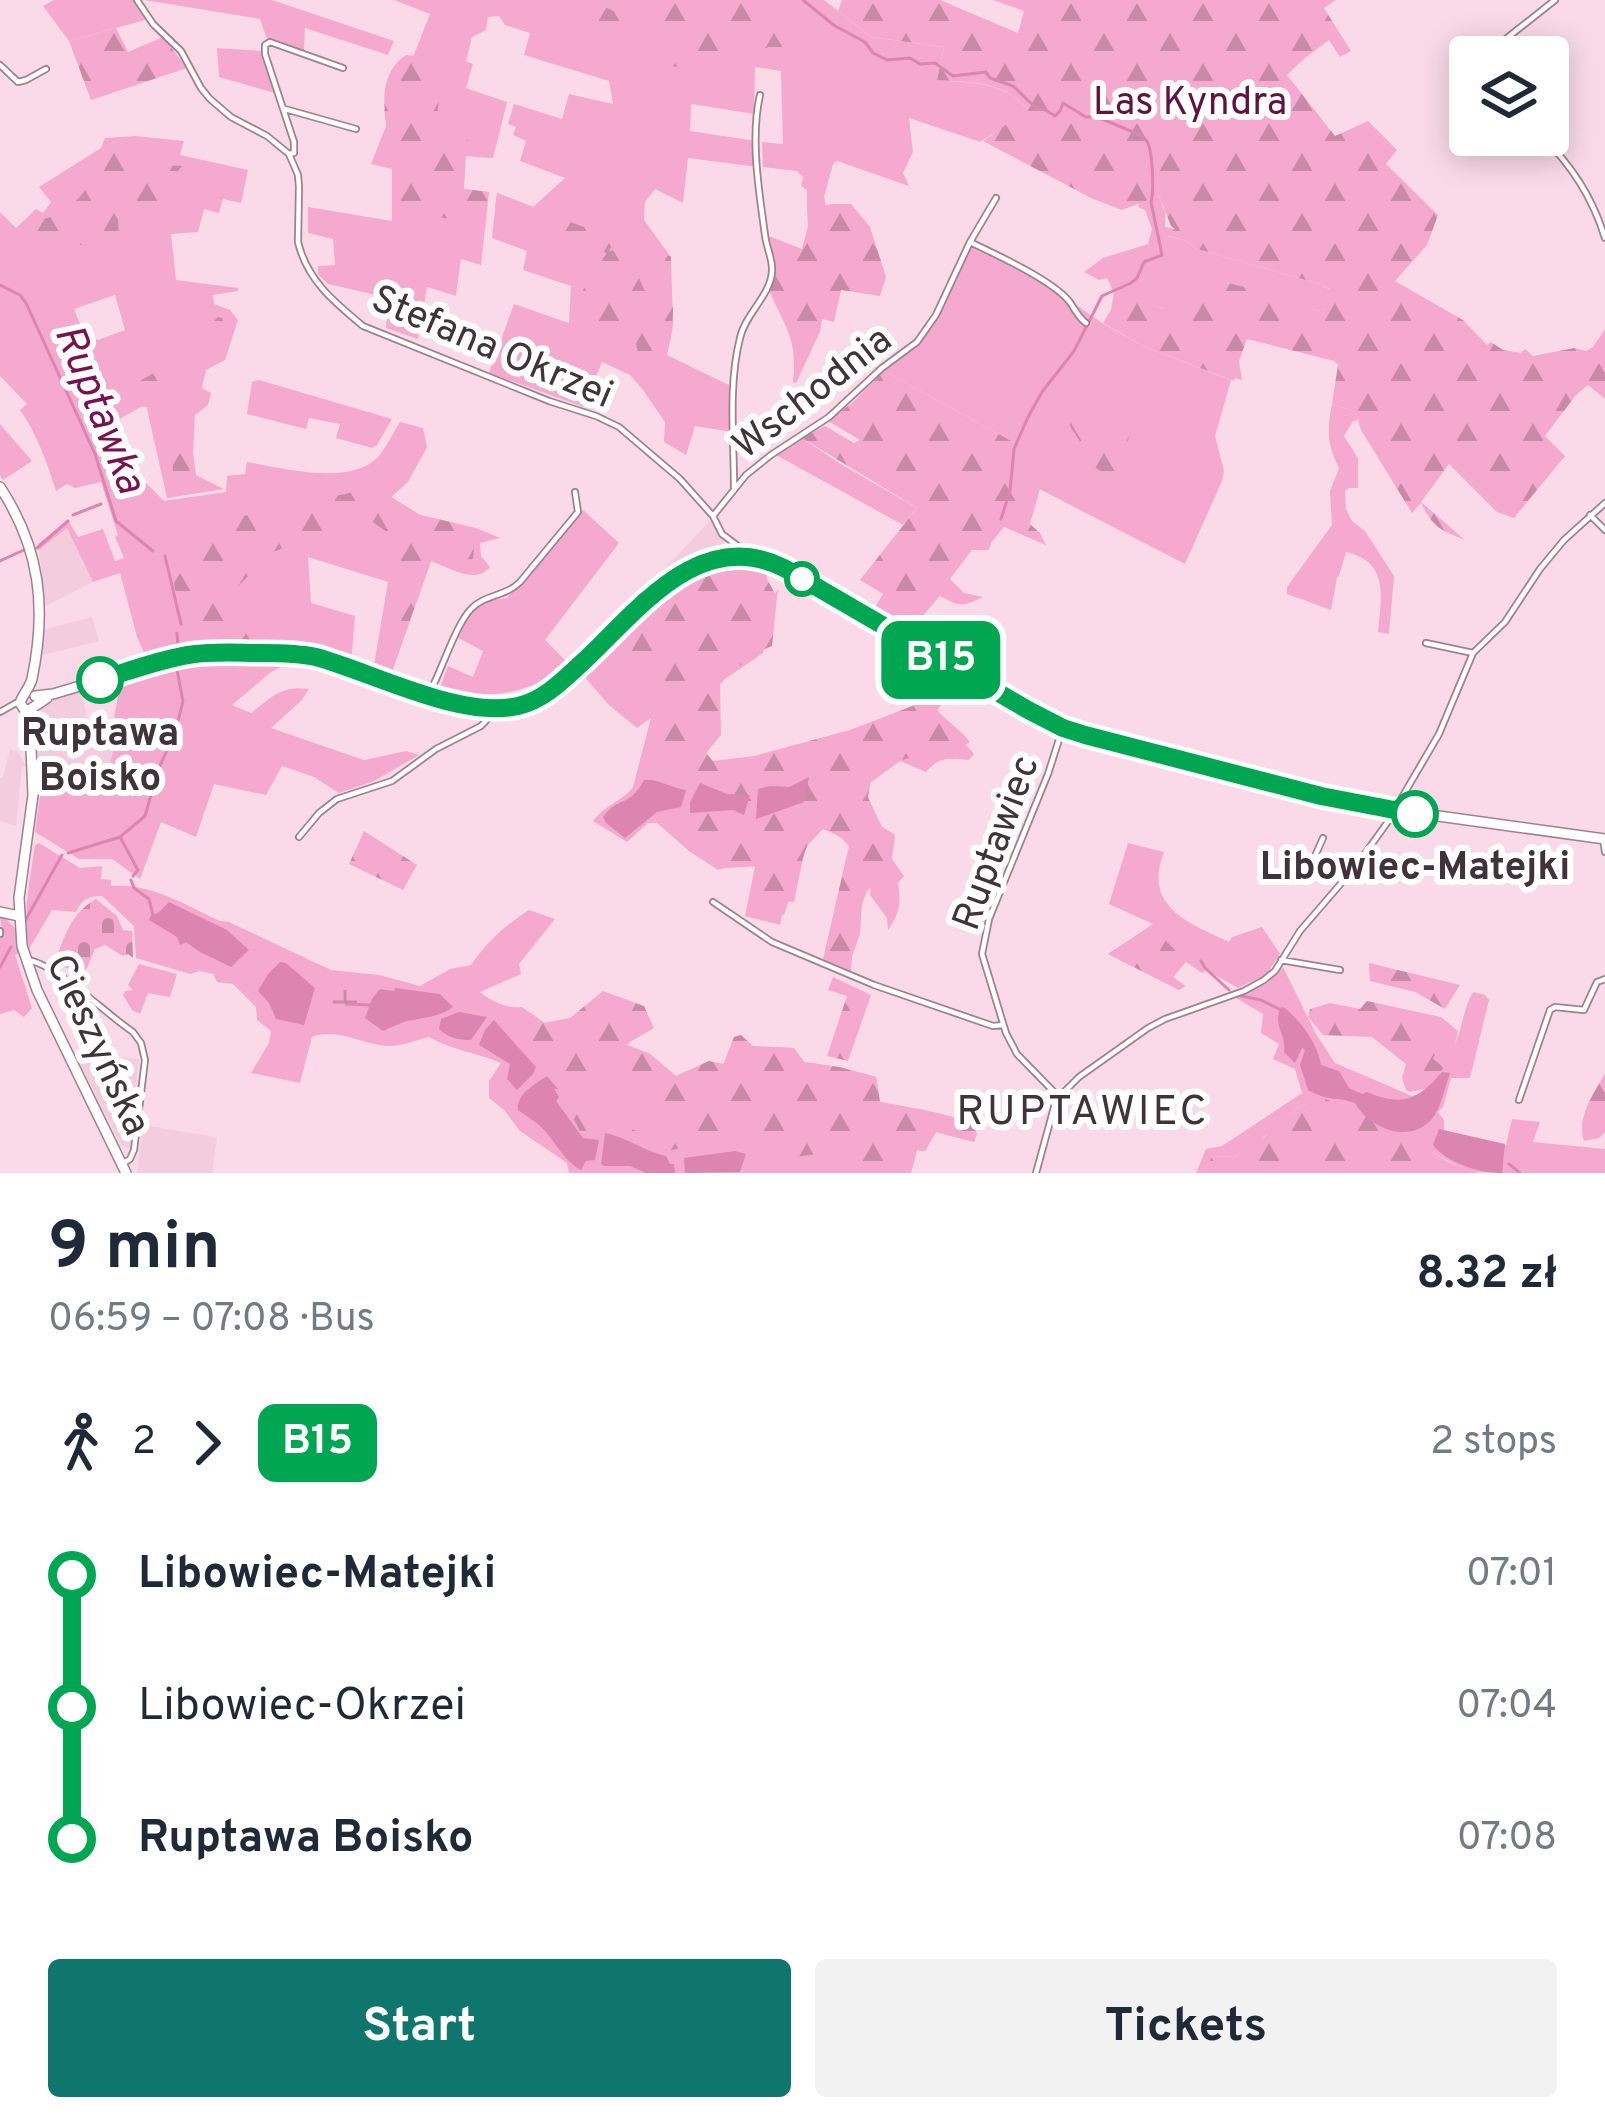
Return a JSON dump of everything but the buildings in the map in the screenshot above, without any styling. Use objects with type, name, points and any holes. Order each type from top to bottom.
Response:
[{"type":"street","points":[[137,0],[182,50],[211,99],[290,154]]},
{"type":"street","points":[[1510,36],[1555,0]]},
{"type":"street","name":"Stefana Okrzei","points":[[344,68],[266,43],[265,54],[294,142],[290,154],[298,175],[300,253],[312,279],[363,326],[606,420],[680,479],[745,556]]},
{"type":"street","points":[[0,65],[18,82],[46,69]]},
{"type":"street","points":[[734,487],[738,344],[772,269],[758,162],[760,95]]},
{"type":"street","points":[[285,109],[356,129]]},
{"type":"street","points":[[1560,156],[1591,200],[1605,238]]},
{"type":"street","name":"Wschodnia","points":[[713,516],[734,487],[771,455],[844,405],[917,342],[936,315],[996,198]]},
{"type":"street","points":[[970,242],[1050,287],[1086,323]]},
{"type":"street","name":"Cieszyńska","points":[[0,487],[26,532],[36,568],[39,606],[29,702],[33,795],[19,911],[26,960],[124,1168]]},
{"type":"street","points":[[429,694],[468,611],[520,582],[578,512],[575,492]]},
{"type":"street","points":[[1036,1173],[1058,1096],[1095,1064],[1165,1018],[1260,983],[1275,971],[1308,920],[1387,823],[1439,734],[1473,652],[1505,622],[1540,569],[1605,503]]},
{"type":"street","points":[[1590,515],[1605,530]]},
{"type":"street","points":[[0,712],[166,660],[207,653],[305,655],[472,707],[526,704],[545,694],[680,574],[710,560],[745,556],[784,568],[1063,728],[1392,810],[1604,839],[1605,852]]},
{"type":"street","points":[[1426,643],[1473,652]]},
{"type":"street","points":[[299,837],[337,799],[392,782],[436,749],[490,720],[497,708]]},
{"type":"street","name":"Ruptawiec","points":[[1058,1096],[1017,1054],[983,962],[982,943],[1063,728]]},
{"type":"street","points":[[1323,838],[1315,856],[1356,866]]},
{"type":"street","points":[[713,902],[772,943],[874,985],[993,1026],[1003,1025]]},
{"type":"street","points":[[0,910],[19,911]]},
{"type":"street","points":[[26,960],[51,970],[141,1043],[145,1060],[134,1150],[124,1168]]},
{"type":"street","points":[[1281,960],[1340,970]]},
{"type":"street","points":[[1520,1100],[1550,1010],[1584,1010],[1598,980],[1605,979]]},
{"type":"shaded area","points":[[711,520],[725,538],[722,550],[685,564],[643,591]]},
{"type":"shaded area","points":[[67,528],[93,582],[46,606],[39,550]]},
{"type":"shaded area","points":[[92,617],[99,641],[42,655],[43,630]]},
{"type":"shaded area","points":[[81,691],[89,726],[119,725],[104,791],[39,779],[35,717],[44,702]]},
{"type":"shaded area","points":[[10,749],[18,752],[26,766],[22,767],[16,826],[0,821],[0,778]]},
{"type":"shaded area","points":[[809,777],[804,802],[756,819],[758,789],[789,787]]},
{"type":"shaded area","points":[[644,780],[686,790],[681,807],[657,812],[625,838],[603,817],[633,795]]},
{"type":"shaded area","points":[[700,783],[727,794],[750,795],[744,815],[733,810],[690,813]]},
{"type":"shaded area","points":[[169,902],[227,930],[249,950],[231,967],[186,942],[180,945],[177,937],[149,920]]},
{"type":"shaded area","points":[[280,962],[315,988],[304,1025],[276,1019],[258,991]]},
{"type":"shaded area","points":[[380,989],[440,994],[453,1007],[383,1031],[365,1018]]},
{"type":"shaded area","points":[[1281,1007],[1308,1034],[1321,1065],[1339,1071],[1349,1088],[1362,1094],[1409,1098],[1442,1072],[1450,1073],[1431,1120],[1411,1131],[1389,1130],[1369,1119],[1355,1103],[1308,1090],[1300,1065],[1305,1050],[1295,1063],[1284,1052],[1278,1020]]},
{"type":"shaded area","points":[[459,1012],[487,1017],[471,1040],[454,1038],[439,1029],[441,1019]]},
{"type":"shaded area","points":[[494,1020],[536,1067],[517,1090],[507,1079],[510,1064],[479,1045]]},
{"type":"shaded area","points":[[75,1053],[139,1059],[130,1148],[121,1146]]},
{"type":"shaded area","points":[[547,1076],[558,1089],[554,1089],[559,1097],[556,1101],[583,1138],[599,1140],[595,1160],[586,1161],[581,1170],[518,1110],[523,1095]]},
{"type":"shaded area","points":[[143,1125],[217,1137],[212,1173],[137,1173]]},
{"type":"shaded area","points":[[1439,1129],[1505,1144],[1502,1173],[1474,1169],[1446,1157],[1433,1145]]},
{"type":"shaded area","points":[[605,1133],[666,1156],[675,1173],[604,1166]]},
{"type":"shaded area","points":[[735,1151],[746,1154],[740,1172],[685,1173],[684,1158]]},
{"type":"green space","points":[[54,0],[134,0],[145,20],[69,41],[43,6]]},
{"type":"green space","points":[[144,0],[272,0],[394,41],[388,55],[305,28],[304,52],[267,39],[260,19]]},
{"type":"green space","points":[[394,0],[824,0],[871,37],[944,47],[937,80],[997,88],[1029,110],[980,142],[909,118],[913,152],[903,173],[909,186],[837,161],[824,197],[826,207],[807,208],[807,190],[797,171],[763,167],[762,142],[783,144],[781,71],[755,67],[754,114],[691,104],[690,131],[756,141],[757,167],[688,158],[683,203],[655,189],[645,202],[644,220],[671,257],[673,326],[667,355],[733,387],[732,432],[695,426],[686,455],[664,442],[665,422],[630,375],[602,362],[584,407],[489,373],[514,304],[569,323],[571,286],[523,270],[527,251],[492,238],[497,193],[533,207],[565,178],[520,161],[526,141],[513,135],[516,127],[508,124],[514,104],[562,119],[569,94],[613,104],[609,81],[524,55],[530,33],[505,25],[499,16],[488,17],[486,30],[472,37],[466,61],[473,64],[466,88],[507,102],[493,158],[466,155],[464,189],[489,192],[481,265],[461,259],[456,296],[427,287],[418,339],[386,328],[389,298],[328,284],[318,274],[318,266],[335,265],[333,239],[308,233],[308,207],[392,221],[392,169],[371,164],[430,14]]},
{"type":"green space","points":[[553,0],[590,0],[637,22],[632,39],[598,29],[594,21],[564,8],[553,15],[547,9]]},
{"type":"green space","points":[[663,0],[757,0],[773,26],[810,38],[833,56],[831,61],[803,62],[782,47],[769,47],[736,60],[675,67],[655,55],[663,30],[650,27],[649,22]]},
{"type":"green space","name":"Las Kyndra","points":[[842,0],[940,0],[1018,33],[1024,11],[993,0],[1336,0],[1324,8],[1351,51],[1340,57],[1329,40],[1287,75],[1335,136],[1368,121],[1397,150],[1386,164],[1438,215],[1427,245],[1395,281],[1463,320],[1487,345],[1491,342],[1503,350],[1521,353],[1525,349],[1533,356],[1574,348],[1586,351],[1605,329],[1605,399],[1588,385],[1576,395],[1545,436],[1565,456],[1514,518],[1497,512],[1449,464],[1421,502],[1465,540],[1444,530],[1421,503],[1412,513],[1361,430],[1356,412],[1332,404],[1338,365],[1334,361],[1247,339],[1239,361],[1242,380],[1234,381],[1145,347],[1103,323],[1114,293],[1164,309],[1167,296],[1181,300],[1200,269],[1221,273],[1220,281],[1302,301],[1317,311],[1323,309],[1330,289],[1166,235],[1175,229],[1159,196],[1122,210],[983,141],[1028,109],[996,88],[937,80],[944,47],[871,37],[838,11]]},
{"type":"green space","points":[[116,28],[128,52],[163,37],[187,68],[91,100],[69,41]]},
{"type":"green space","points":[[217,48],[262,51],[275,93],[219,77]]},
{"type":"green space","points":[[406,55],[457,69],[440,93],[436,124],[493,158],[463,156],[464,189],[489,192],[482,225],[392,208],[385,92],[388,78]]},
{"type":"green space","points":[[105,138],[184,141],[180,155],[248,170],[241,203],[223,199],[219,213],[204,209],[198,232],[171,234],[176,280],[238,288],[213,295],[214,304],[230,310],[238,320],[225,360],[206,370],[202,388],[211,393],[208,405],[195,415],[196,475],[224,489],[167,498],[146,404],[109,425],[131,468],[164,501],[226,492],[227,476],[245,474],[247,462],[316,473],[352,471],[379,456],[400,422],[423,428],[427,447],[408,482],[391,497],[420,515],[500,538],[480,543],[481,556],[490,567],[477,575],[431,561],[391,675],[373,671],[388,582],[308,557],[311,603],[355,616],[351,664],[241,642],[178,647],[147,659],[120,573],[93,582],[67,528],[39,550],[38,544],[68,520],[78,537],[103,529],[115,561],[124,558],[101,482],[75,488],[67,484],[56,491],[20,410],[27,404],[0,376],[0,212],[16,228],[36,209],[43,213],[51,202],[39,187],[101,148]],"holes":[[[115,295],[125,330],[98,340],[84,334],[74,309]]]},
{"type":"green space","points":[[113,144],[125,146],[141,163],[182,166],[169,183],[163,209],[118,219],[119,241],[60,247],[29,241],[39,221],[78,199],[90,183],[99,155]]},
{"type":"green space","points":[[497,193],[614,239],[609,252],[639,235],[642,244],[671,257],[671,282],[646,268],[641,268],[639,278],[657,308],[673,307],[670,343],[654,376],[641,370],[635,338],[627,345],[607,341],[572,325],[581,295],[607,253],[495,207]]},
{"type":"green space","points":[[1159,196],[1165,227],[1176,229],[1168,236],[1331,290],[1323,309],[1266,295],[1176,300],[1165,309],[1120,297],[1107,278],[1099,280],[1084,272],[1103,258],[1148,244],[1152,229],[1145,210],[1138,207]]},
{"type":"green space","points":[[851,204],[870,227],[886,277],[880,296],[841,290],[834,322],[822,319],[796,383],[792,344],[770,292],[774,270],[769,236],[802,249],[807,208]]},
{"type":"green space","points":[[972,241],[1145,347],[1231,380],[1215,436],[1222,481],[1185,564],[1012,475],[1015,443],[884,371],[922,339]]},
{"type":"green space","points":[[218,317],[227,319],[230,326],[223,351],[160,400],[189,441],[190,490],[183,495],[171,489],[171,457],[149,407],[116,400],[196,350]]},
{"type":"green space","points":[[884,371],[1015,443],[1011,473],[1040,489],[1030,524],[1046,545],[1004,527],[989,550],[972,550],[950,579],[964,593],[983,597],[961,604],[940,596],[908,633],[872,612],[883,594],[860,580],[917,508],[802,438],[825,426],[854,443],[860,440],[828,421]]},
{"type":"green space","points":[[259,380],[392,419],[372,448],[336,438],[340,424],[309,418],[306,429],[247,414],[252,382]]},
{"type":"green space","points":[[1071,387],[1074,403],[1106,422],[1092,412],[1132,429],[1114,480],[1087,462],[1068,423],[1065,402]]},
{"type":"green space","points":[[1332,404],[1356,412],[1358,420],[1344,436],[1358,458],[1358,488],[1345,491],[1346,509],[1394,576],[1389,634],[1378,632],[1380,583],[1370,564],[1360,557],[1346,552],[1331,610],[1287,594],[1287,587],[1332,525],[1330,491],[1339,468],[1329,437]]},
{"type":"green space","points":[[0,424],[32,461],[3,480],[0,475]]},
{"type":"green space","points":[[802,438],[917,508],[903,525],[776,455]]},
{"type":"green space","points":[[410,444],[427,447],[406,483],[391,497],[420,515],[459,524],[474,549],[473,559],[431,561],[408,626],[389,611],[387,532],[367,513],[273,552],[228,596],[232,614],[248,620],[275,649],[189,645],[173,566],[183,539],[202,525],[354,492],[395,472]]},
{"type":"green space","points":[[583,510],[619,543],[545,640],[569,664],[540,682],[509,692],[477,695],[443,690],[448,666],[473,677],[483,651],[458,638],[469,614],[487,601],[507,598]]},
{"type":"green space","points":[[722,560],[765,567],[777,597],[772,646],[720,681],[721,735],[706,753],[713,761],[754,756],[850,730],[928,700],[970,742],[891,762],[872,774],[868,797],[882,827],[895,835],[889,872],[867,891],[862,904],[851,971],[823,959],[849,846],[839,835],[821,828],[808,843],[784,915],[747,911],[760,866],[727,868],[669,823],[685,813],[689,789],[668,779],[672,764],[657,730],[660,672],[608,647],[669,588],[695,570]]},
{"type":"green space","points":[[779,589],[763,653],[717,688],[716,731],[699,772],[908,715],[926,700],[944,701],[923,730],[958,741],[974,754],[969,760],[940,761],[926,772],[900,761],[870,783],[860,800],[873,821],[895,835],[892,859],[904,876],[898,883],[897,913],[888,930],[887,918],[870,895],[873,862],[823,829],[805,848],[794,902],[785,901],[780,925],[745,916],[755,867],[749,862],[718,870],[657,823],[648,823],[627,842],[593,821],[633,787],[651,718],[637,728],[582,674],[608,647],[644,662],[764,605]]},
{"type":"green space","points":[[871,629],[879,629],[1051,728],[928,670]]},
{"type":"green space","points":[[194,660],[291,662],[271,672],[232,705],[251,713],[284,691],[309,689],[271,728],[364,760],[406,751],[419,755],[374,781],[339,793],[314,777],[282,766],[266,795],[214,784],[196,837],[161,822],[140,879],[112,859],[79,859],[35,832],[42,780],[104,791],[119,725],[113,723],[121,681],[175,671]]},
{"type":"green space","points":[[364,831],[417,865],[403,890],[349,864]]},
{"type":"green space","points":[[39,843],[80,868],[102,866],[101,879],[111,880],[111,886],[167,896],[331,970],[420,986],[450,969],[471,965],[497,935],[529,910],[555,919],[519,964],[521,974],[480,992],[494,1001],[522,1007],[549,1026],[650,1054],[676,1076],[709,1061],[724,1064],[734,1037],[741,1035],[750,1046],[794,1048],[804,1062],[876,1077],[880,1102],[967,1121],[977,1134],[974,1142],[936,1132],[925,1151],[917,1150],[911,1173],[569,1173],[567,1163],[520,1131],[489,1098],[489,1081],[501,1063],[429,1037],[390,1046],[341,1035],[312,1037],[300,1083],[251,1073],[271,1031],[257,1020],[256,1007],[233,984],[217,982],[213,974],[190,974],[136,958],[134,926],[102,896],[86,900],[76,912],[52,910],[29,949],[28,897]]},
{"type":"green space","points":[[1128,843],[1164,852],[1159,887],[1164,900],[1185,920],[1229,942],[1262,927],[1280,954],[1266,975],[1238,988],[1186,962],[1173,977],[1185,986],[1179,990],[1108,954],[1153,924],[1109,904]]},
{"type":"green space","points":[[96,899],[117,916],[123,930],[132,931],[133,958],[105,945],[95,949],[81,973],[55,964],[74,919]]},
{"type":"green space","points":[[0,917],[15,928],[19,953],[15,955],[32,1008],[24,1017],[14,1010],[0,1014]]},
{"type":"green space","points":[[1142,932],[1162,937],[1186,961],[1173,977],[1185,986],[1179,990],[1108,954]]},
{"type":"green space","points":[[1369,963],[1460,985],[1445,1009],[1415,992],[1370,981]]},
{"type":"green space","points":[[139,964],[177,974],[170,997],[148,993],[140,1014],[123,995],[133,990],[128,985]]},
{"type":"green space","points":[[1283,967],[1335,1063],[1412,1096],[1425,1092],[1443,1066],[1432,1059],[1441,1040],[1455,1044],[1473,992],[1485,995],[1489,1000],[1470,1078],[1451,1078],[1438,1112],[1444,1132],[1500,1147],[1506,1145],[1512,1119],[1540,1122],[1533,1142],[1605,1149],[1605,1173],[1476,1172],[1362,1114],[1317,1102],[1300,1107],[1235,1157],[1212,1156],[1204,1173],[1196,1173],[1206,1149],[1222,1146],[1302,1093],[1295,1069],[1273,1059],[1279,1044],[1261,1033],[1263,1014],[1234,997],[1266,984]]},
{"type":"green space","points":[[833,977],[871,995],[848,1061],[827,1056],[847,996],[828,990]]},
{"type":"green space","points":[[366,984],[374,990],[362,1032],[333,1022],[338,1015],[322,989]]},
{"type":"green space","points":[[603,991],[644,1006],[654,1028],[630,1042],[578,1093],[511,1029],[570,1018]]},
{"type":"green space","points":[[1367,1001],[1441,1017],[1458,1031],[1455,1045],[1441,1041],[1433,1059],[1444,1067],[1429,1088],[1406,1090],[1402,1078],[1406,1064],[1372,1037],[1323,1035],[1308,1017],[1310,1009],[1330,1003],[1360,1009]]},
{"type":"green space","points":[[741,1035],[753,1046],[794,1048],[804,1062],[876,1077],[880,1102],[971,1123],[974,1142],[936,1132],[925,1151],[917,1150],[911,1173],[841,1173],[818,1154],[787,1158],[754,1151],[735,1127],[727,1126],[703,1142],[657,1154],[650,1147],[606,1133],[599,1140],[583,1138],[574,1119],[578,1112],[667,1140],[668,1110],[656,1092],[608,1073],[639,1050],[676,1076],[709,1061],[723,1065],[734,1037]]},
{"type":"green space","points":[[1605,1073],[1605,1132],[1584,1141],[1584,1114]]},
{"type":"green space","points":[[1322,1097],[1334,1103],[1350,1101],[1379,1123],[1431,1135],[1432,1152],[1479,1173],[1204,1173],[1212,1156],[1235,1157],[1300,1107]]},
{"type":"waterway","points":[[803,0],[887,60],[935,63],[953,76],[986,72],[1013,86],[1037,109],[1055,116],[1063,103],[1086,117],[1138,134],[1148,145],[1151,202],[1162,255],[1144,262],[1131,283],[1102,296],[1074,351],[1042,392],[1014,449],[1010,491],[1001,519]]},
{"type":"waterway","name":"Ruptawka","points":[[0,285],[26,303],[95,454],[116,521],[153,551]]},
{"type":"waterway","points":[[73,515],[101,504]]},
{"type":"waterway","points":[[37,548],[68,521]]},
{"type":"waterway","points":[[0,561],[26,549]]},
{"type":"waterway","name":"Ruptawka","points":[[165,556],[181,624]]},
{"type":"waterway","name":"Ruptawka","points":[[177,633],[178,649]]},
{"type":"waterway","name":"Ruptawka","points":[[68,853],[120,837],[145,816],[183,701],[179,664]]},
{"type":"waterway","points":[[120,837],[138,870],[133,876]]},
{"type":"waterway","name":"Ruptawka","points":[[25,921],[62,855]]},
{"type":"waterway","points":[[131,880],[149,899],[153,915]]},
{"type":"waterway","name":"Ruptawka","points":[[0,967],[11,947]]},
{"type":"waterway","points":[[1201,961],[1229,990]]},
{"type":"waterway","points":[[1241,996],[1279,1009]]},
{"type":"waterway","points":[[346,1004],[370,1005]]},
{"type":"waterway","points":[[1509,1164],[1520,1173]]},
{"type":"bus line","name":"B15","points":[[100,680],[194,654],[286,653],[472,707],[517,706],[562,682],[680,574],[710,560],[750,556],[784,568],[1068,730],[1321,796],[1415,814]]},
{"type":"place","name":"Ruptawa Boisko","points":[[100,680]]},
{"type":"place","name":"Libowiec-Matejki","points":[[1415,814]]},
{"type":"district","name":"RUPTAWIEC","points":[[1083,1109]]}]
